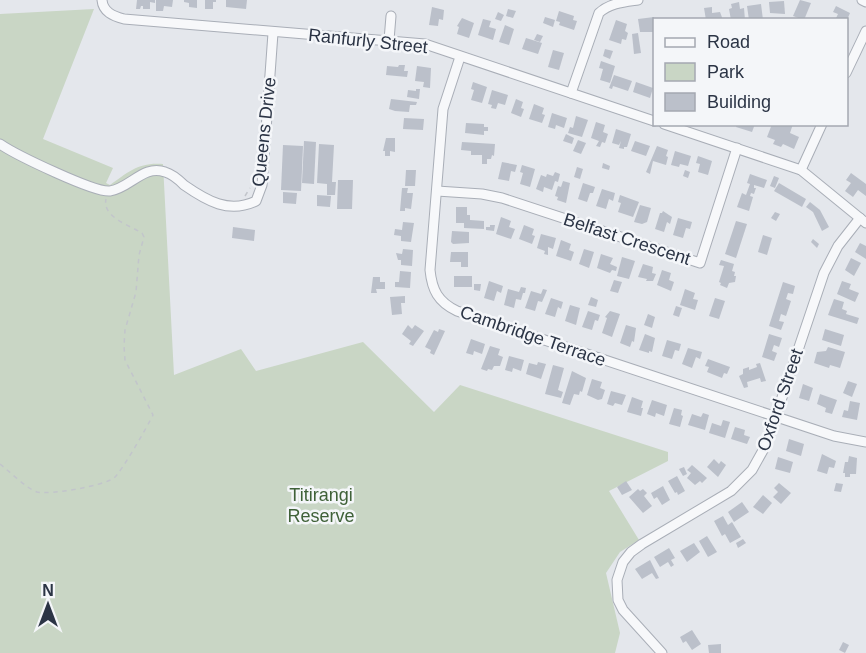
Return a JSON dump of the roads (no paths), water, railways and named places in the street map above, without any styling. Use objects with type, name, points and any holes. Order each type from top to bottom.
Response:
[{"type":"street","name":"Ranfurly Street","points":[[102,0],[102,5],[107,12],[124,19],[424,44],[653,121]]},
{"type":"street","points":[[571,93],[599,13],[607,7],[638,0]]},
{"type":"street","points":[[389,40],[391,16]]},
{"type":"street","points":[[848,69],[866,31]]},
{"type":"street","name":"Queens Drive","points":[[0,144],[14,154],[108,191],[128,185],[154,170],[165,172],[208,201],[225,206],[247,205],[256,201],[262,185],[273,33]]},
{"type":"street","name":"Cambridge Terrace","points":[[460,57],[443,109],[430,270],[431,283],[439,300],[457,311],[834,436],[866,442]]},
{"type":"street","points":[[670,126],[801,170],[863,220]]},
{"type":"street","points":[[801,170],[821,126]]},
{"type":"street","name":"Belfast Crescent","points":[[436,191],[482,194],[502,198],[700,263],[736,148]]},
{"type":"street","name":"Oxford Street","points":[[662,653],[623,610],[617,589],[619,571],[631,552],[731,491],[743,481],[760,459],[824,273],[838,246],[863,220]]},
{"type":"park label","name":"Titirangi Reserve","points":[[321,505]]}]
